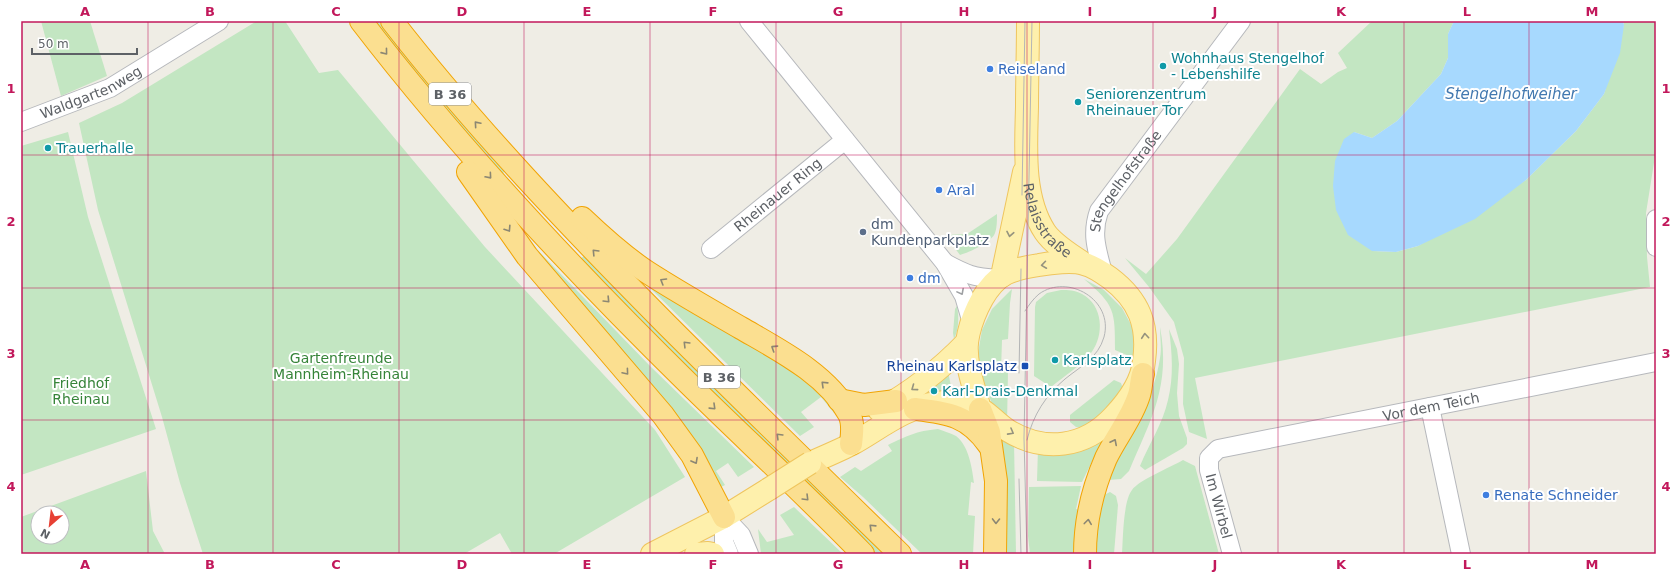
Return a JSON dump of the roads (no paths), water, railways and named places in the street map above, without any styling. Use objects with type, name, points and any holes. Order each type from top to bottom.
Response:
[{"type":"highway","name":"B 36","points":[[361,21],[454,136],[545,236],[656,350],[863,554]]},
{"type":"highway","name":"B 36","points":[[392,21],[451,94],[542,197],[688,347],[900,554]]},
{"type":"highway","points":[[454,136],[463,165],[485,194],[521,248],[663,415],[692,455],[724,517]]},
{"type":"highway","points":[[542,197],[580,216],[608,243],[648,272],[807,369],[840,400],[850,416],[848,434]]},
{"type":"highway","points":[[1085,554],[1088,517],[1096,485],[1116,438],[1133,410],[1139,395],[1142,374]]},
{"type":"highway","points":[[840,400],[864,405],[906,405],[952,414],[963,419],[980,433],[992,449]]},
{"type":"highway","points":[[980,409],[989,432],[996,487],[995,552]]},
{"type":"main road","name":"Relaisstraße","points":[[1028,21],[1026,167],[1032,197],[1040,224],[1054,242],[1083,263]]},
{"type":"main road","name":"Relaisstraße","points":[[1000,278],[1018,195],[1026,167]]},
{"type":"main road","points":[[652,554],[724,517],[749,502],[848,434],[882,425],[906,405],[964,341],[983,300],[1000,278],[1026,267],[1049,264],[1083,263],[1103,273],[1122,287],[1135,302],[1144,322],[1146,348],[1142,374],[1124,406],[1107,423],[1091,435],[1069,444],[1052,445],[1027,440],[1007,430],[970,403],[936,402],[906,405]]},
{"type":"main road","points":[[964,341],[971,377],[980,409]]},
{"type":"main road","points":[[677,554],[724,517]]},
{"type":"main road","points":[[696,554],[713,554]]},
{"type":"street","name":"Waldgartenweg","points":[[21,122],[110,88],[219,21]]},
{"type":"street","points":[[749,21],[944,263],[964,296],[964,341]]},
{"type":"street","name":"Stengelhofstraße","points":[[1103,273],[1095,236],[1095,223],[1099,211],[1241,21]]},
{"type":"street","name":"Rheinauer Ring","points":[[711,249],[845,140]]},
{"type":"street","points":[[1656,219],[1656,247]]},
{"type":"street","points":[[944,263],[967,275],[975,277],[1000,278]]},
{"type":"street","name":"Vor dem Teich","points":[[1209,458],[1218,449],[1656,362]]},
{"type":"street","points":[[1430,408],[1461,554]]},
{"type":"street","name":"Im Wirbel","points":[[1209,458],[1209,470],[1232,554]]},
{"type":"street","points":[[724,517],[724,542],[729,554]]},
{"type":"street","points":[[724,517],[741,535],[749,554]]},
{"type":"water","name":"Stengelhofweiher","points":[[1454,21],[1623,21],[1624,25],[1620,53],[1604,94],[1576,131],[1526,180],[1475,219],[1418,246],[1396,252],[1372,251],[1348,235],[1336,210],[1333,186],[1335,161],[1344,139],[1354,132],[1372,138],[1397,121],[1441,74],[1448,58],[1448,34]]},
{"type":"tram line","points":[[1022,195],[1025,21]]},
{"type":"tram line","points":[[1027,554],[1024,438],[1032,21]]},
{"type":"tram line","points":[[1019,373],[1021,269]]},
{"type":"tram line","points":[[1025,311],[1039,294],[1051,288],[1063,287],[1075,289],[1086,294],[1095,302],[1102,312],[1105,324],[1104,337],[1098,351],[1058,385],[1046,399],[1033,422],[1027,440]]},
{"type":"tram line","points":[[1019,479],[1021,554]]},
{"type":"place","name":"Wohnhaus Stengelhof - Lebenshilfe","points":[[1163,66]]},
{"type":"place","name":"Reiseland","points":[[990,69]]},
{"type":"place","name":"Seniorenzentrum Rheinauer Tor","points":[[1078,102]]},
{"type":"place","name":"Trauerhalle","points":[[48,148]]},
{"type":"place","name":"Aral","points":[[939,190]]},
{"type":"place","name":"dm Kundenparkplatz","points":[[863,232]]},
{"type":"place","name":"dm","points":[[910,278]]},
{"type":"place","name":"Karlsplatz","points":[[1055,360]]},
{"type":"place","name":"Rheinau Karlsplatz","points":[[1025,366]]},
{"type":"place","name":"Karl-Drais-Denkmal","points":[[934,391]]},
{"type":"place","name":"Renate Schneider","points":[[1486,495]]},
{"type":"park label","name":"Gartenfreunde Mannheim-Rheinau","points":[[341,366]]},
{"type":"park label","name":"Friedhof Rheinau","points":[[81,392]]}]
